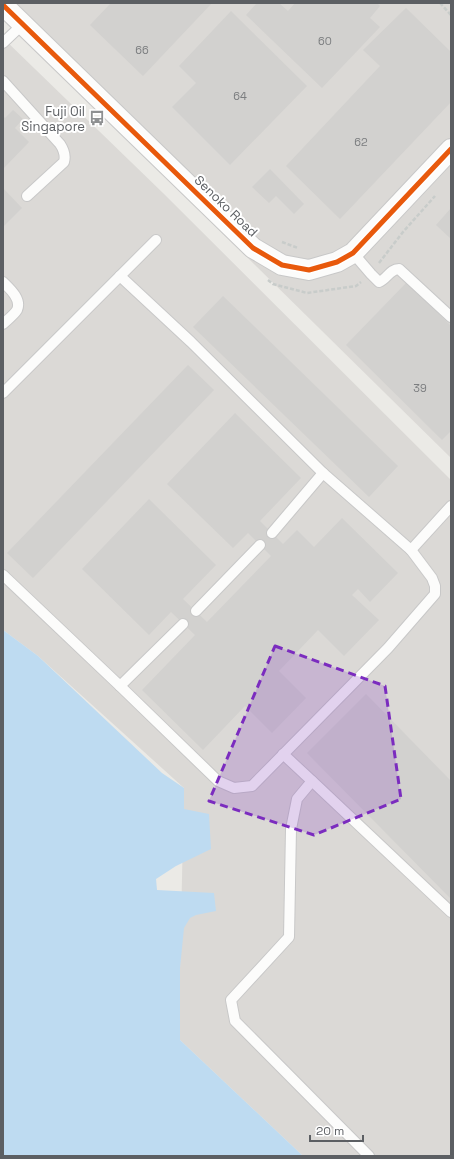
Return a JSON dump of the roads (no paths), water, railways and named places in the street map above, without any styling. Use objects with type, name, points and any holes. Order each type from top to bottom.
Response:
[{"type":"street","name":"Senoko Road","points":[[3,5],[253,248],[282,266],[309,270],[337,262],[352,253],[451,149]]},
{"type":"lane","points":[[3,43],[23,24]]},
{"type":"lane","points":[[3,81],[60,144],[66,157],[64,162],[27,196]]},
{"type":"lane","points":[[3,393],[156,240]]},
{"type":"lane","points":[[352,253],[379,282],[393,270],[399,269],[451,318]]},
{"type":"lane","points":[[3,575],[218,781],[234,788],[252,786],[388,648],[434,594],[435,586],[432,578],[411,550],[323,473],[191,342],[120,276]]},
{"type":"lane","points":[[3,282],[16,297],[18,304],[17,310],[3,324]]},
{"type":"lane","points":[[272,533],[323,473]]},
{"type":"lane","points":[[411,550],[451,506]]},
{"type":"lane","points":[[196,611],[260,545]]},
{"type":"lane","points":[[120,686],[183,624]]},
{"type":"lane","points":[[282,754],[451,912]]},
{"type":"lane","points":[[312,781],[297,799],[291,829],[289,937],[232,1000],[235,1021],[370,1156]]},
{"type":"water","points":[[3,630],[38,656],[162,773],[184,788],[184,809],[209,814],[211,849],[176,866],[156,879],[157,890],[214,893],[216,911],[196,915],[190,918],[184,928],[180,968],[180,1040],[303,1156],[3,1156]]},
{"type":"place","name":"Fuji Oil Singapore","points":[[97,118]]}]
